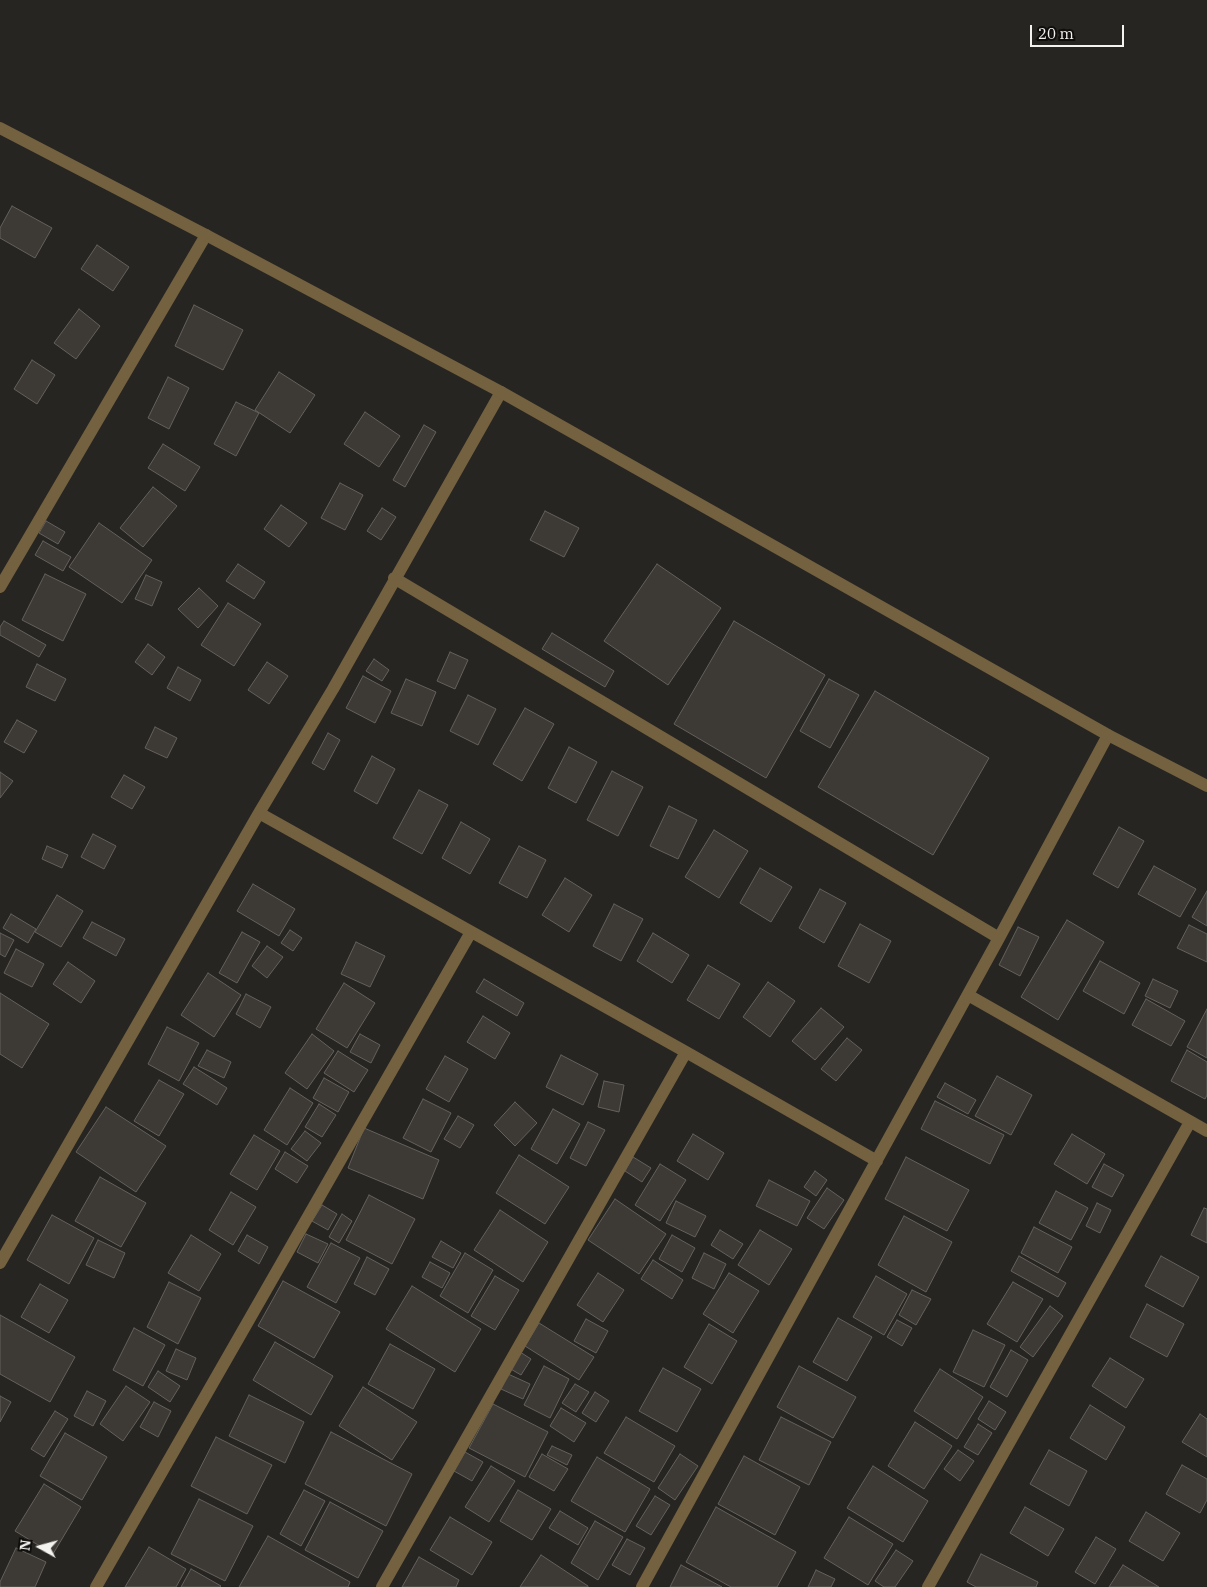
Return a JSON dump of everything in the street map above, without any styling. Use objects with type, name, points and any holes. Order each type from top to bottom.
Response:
[{"type":"street","points":[[0,128],[501,392],[1108,735],[1207,786]]},
{"type":"street","points":[[0,587],[206,235]]},
{"type":"street","points":[[0,1263],[259,813],[333,689],[394,578],[501,392]]},
{"type":"street","points":[[394,578],[999,938]]},
{"type":"street","points":[[642,1587],[968,995],[1108,735]]},
{"type":"street","points":[[259,813],[877,1160]]},
{"type":"street","points":[[96,1587],[471,932]]},
{"type":"street","points":[[968,995],[1207,1131]]},
{"type":"street","points":[[382,1587],[686,1052]]},
{"type":"street","points":[[928,1587],[1190,1122]]},
{"type":"building","points":[[12,206],[52,228],[35,258],[0,238],[0,228]]},
{"type":"building","points":[[97,245],[129,267],[113,291],[81,269]]},
{"type":"building","points":[[194,305],[243,330],[223,370],[175,346]]},
{"type":"building","points":[[79,309],[100,326],[76,359],[54,343]]},
{"type":"building","points":[[32,360],[55,375],[37,404],[14,389]]},
{"type":"building","points":[[279,372],[315,395],[290,433],[255,410]]},
{"type":"building","points":[[168,377],[189,388],[169,429],[148,418]]},
{"type":"building","points":[[236,402],[259,413],[236,456],[214,444]]},
{"type":"building","points":[[365,412],[400,436],[379,467],[344,444]]},
{"type":"building","points":[[424,425],[436,432],[405,487],[393,480]]},
{"type":"building","points":[[163,444],[200,467],[185,491],[148,468]]},
{"type":"building","points":[[340,483],[363,495],[345,530],[321,518]]},
{"type":"building","points":[[153,487],[177,506],[143,547],[120,528]]},
{"type":"building","points":[[281,505],[307,523],[289,547],[264,529]]},
{"type":"building","points":[[382,508],[396,517],[381,540],[367,531]]},
{"type":"building","points":[[545,511],[579,528],[564,557],[530,540]]},
{"type":"building","points":[[46,521],[65,532],[58,544],[39,533]]},
{"type":"building","points":[[99,523],[152,560],[122,603],[69,567]]},
{"type":"building","points":[[43,541],[71,557],[63,571],[35,555]]},
{"type":"building","points":[[238,564],[265,582],[254,599],[226,581]]},
{"type":"building","points":[[657,564],[721,608],[668,685],[604,641]]},
{"type":"building","points":[[45,574],[86,594],[63,641],[22,620]]},
{"type":"building","points":[[146,575],[162,582],[152,606],[135,599]]},
{"type":"building","points":[[199,588],[218,606],[198,628],[178,609]]},
{"type":"building","points":[[228,603],[261,624],[234,666],[201,645]]},
{"type":"building","points":[[4,621],[46,645],[39,657],[0,635],[0,627]]},
{"type":"building","points":[[734,621],[825,675],[766,778],[674,724]]},
{"type":"building","points":[[552,633],[614,671],[605,687],[542,649]]},
{"type":"building","points":[[148,644],[165,657],[152,675],[135,662]]},
{"type":"building","points":[[450,652],[468,660],[455,689],[437,681]]},
{"type":"building","points":[[374,659],[389,670],[382,681],[366,671]]},
{"type":"building","points":[[267,662],[288,676],[269,704],[248,690]]},
{"type":"building","points":[[37,664],[66,679],[55,701],[26,687]]},
{"type":"building","points":[[178,667],[201,680],[190,701],[167,688]]},
{"type":"building","points":[[363,676],[391,691],[375,723],[346,708]]},
{"type":"building","points":[[406,679],[436,692],[422,726],[391,713]]},
{"type":"building","points":[[829,679],[859,695],[830,748],[800,731]]},
{"type":"building","points":[[875,691],[989,758],[933,855],[818,787]]},
{"type":"building","points":[[468,695],[496,709],[478,745],[450,731]]},
{"type":"building","points":[[525,708],[554,724],[522,781],[493,764]]},
{"type":"building","points":[[17,720],[37,731],[24,753],[4,742]]},
{"type":"building","points":[[155,727],[177,738],[167,758],[145,748]]},
{"type":"building","points":[[328,733],[340,740],[324,770],[312,763]]},
{"type":"building","points":[[569,747],[597,762],[576,803],[548,788]]},
{"type":"building","points":[[372,756],[395,769],[377,804],[354,791]]},
{"type":"building","points":[[612,771],[643,787],[618,836],[587,820]]},
{"type":"building","points":[[0,772],[13,781],[0,798]]},
{"type":"building","points":[[124,775],[145,787],[132,809],[111,797]]},
{"type":"building","points":[[419,790],[448,805],[422,854],[393,838]]},
{"type":"building","points":[[669,806],[697,820],[678,859],[650,846]]},
{"type":"building","points":[[461,822],[490,839],[470,874],[442,858]]},
{"type":"building","points":[[1119,827],[1144,841],[1118,888],[1093,874]]},
{"type":"building","points":[[714,830],[748,851],[719,898],[685,877]]},
{"type":"building","points":[[93,834],[116,846],[104,869],[81,857]]},
{"type":"building","points":[[47,846],[68,855],[62,868],[42,859]]},
{"type":"building","points":[[519,846],[546,860],[527,898],[499,883]]},
{"type":"building","points":[[1154,866],[1196,889],[1180,917],[1138,894]]},
{"type":"building","points":[[760,868],[792,887],[771,922],[740,903]]},
{"type":"building","points":[[565,878],[592,895],[569,932],[542,915]]},
{"type":"building","points":[[253,884],[295,909],[279,936],[237,911]]},
{"type":"building","points":[[820,889],[846,903],[824,943],[799,928]]},
{"type":"building","points":[[1207,891],[1207,926],[1192,917]]},
{"type":"building","points":[[57,895],[83,911],[61,947],[35,932]]},
{"type":"building","points":[[614,904],[643,919],[621,961],[593,946]]},
{"type":"building","points":[[11,914],[36,929],[28,943],[3,928]]},
{"type":"building","points":[[1067,920],[1104,942],[1058,1020],[1021,997]]},
{"type":"building","points":[[92,922],[125,939],[116,956],[83,938]]},
{"type":"building","points":[[860,924],[891,941],[869,983],[838,966]]},
{"type":"building","points":[[1189,925],[1207,934],[1207,962],[1177,948]]},
{"type":"building","points":[[1018,927],[1039,937],[1020,976],[999,965]]},
{"type":"building","points":[[290,930],[302,938],[293,951],[281,943]]},
{"type":"building","points":[[242,932],[260,942],[237,983],[219,973]]},
{"type":"building","points":[[0,933],[14,940],[5,957],[0,954]]},
{"type":"building","points":[[653,933],[689,955],[672,983],[637,961]]},
{"type":"building","points":[[356,942],[385,956],[370,987],[341,974]]},
{"type":"building","points":[[267,946],[283,957],[267,978],[252,966]]},
{"type":"building","points":[[16,949],[44,964],[32,987],[4,973]]},
{"type":"building","points":[[1100,961],[1140,983],[1124,1014],[1083,991]]},
{"type":"building","points":[[68,962],[95,981],[81,1003],[53,984]]},
{"type":"building","points":[[708,965],[740,984],[719,1019],[687,1000]]},
{"type":"building","points":[[208,973],[241,995],[214,1037],[181,1015]]},
{"type":"building","points":[[484,979],[524,1003],[517,1016],[476,992]]},
{"type":"building","points":[[1153,979],[1178,991],[1170,1008],[1145,996]]},
{"type":"building","points":[[768,982],[795,1001],[770,1037],[743,1017]]},
{"type":"building","points":[[344,983],[375,1003],[347,1048],[316,1029]]},
{"type":"building","points":[[0,993],[49,1024],[22,1068],[0,1054]]},
{"type":"building","points":[[246,994],[271,1007],[260,1028],[236,1014]]},
{"type":"building","points":[[1146,999],[1185,1021],[1171,1046],[1132,1025]]},
{"type":"building","points":[[821,1008],[844,1027],[815,1060],[792,1041]]},
{"type":"building","points":[[1207,1009],[1207,1058],[1187,1047]]},
{"type":"building","points":[[483,1016],[510,1033],[495,1059],[467,1042]]},
{"type":"building","points":[[167,1027],[199,1043],[179,1081],[148,1064]]},
{"type":"building","points":[[312,1034],[334,1051],[307,1089],[285,1073]]},
{"type":"building","points":[[360,1034],[380,1045],[371,1063],[350,1052]]},
{"type":"building","points":[[847,1038],[862,1050],[836,1081],[821,1069]]},
{"type":"building","points":[[207,1050],[231,1062],[224,1078],[198,1066]]},
{"type":"building","points":[[1187,1050],[1207,1062],[1207,1095],[1205,1099],[1171,1081]]},
{"type":"building","points":[[338,1051],[368,1070],[354,1092],[324,1073]]},
{"type":"building","points":[[561,1055],[598,1074],[583,1105],[546,1087]]},
{"type":"building","points":[[445,1056],[468,1069],[449,1102],[426,1089]]},
{"type":"building","points":[[194,1067],[227,1088],[217,1105],[183,1084]]},
{"type":"building","points":[[997,1076],[1032,1095],[1011,1135],[975,1116]]},
{"type":"building","points":[[324,1078],[349,1092],[338,1112],[313,1098]]},
{"type":"building","points":[[159,1080],[184,1094],[159,1136],[134,1121]]},
{"type":"building","points":[[604,1081],[624,1085],[619,1112],[598,1107]]},
{"type":"building","points":[[945,1083],[976,1100],[968,1114],[937,1097]]},
{"type":"building","points":[[290,1088],[313,1103],[287,1145],[264,1130]]},
{"type":"building","points":[[423,1099],[451,1113],[431,1152],[403,1138]]},
{"type":"building","points":[[935,1101],[1004,1135],[990,1164],[921,1129]]},
{"type":"building","points":[[515,1102],[537,1123],[515,1146],[494,1125]]},
{"type":"building","points":[[319,1104],[336,1115],[322,1137],[305,1127]]},
{"type":"building","points":[[106,1107],[166,1146],[136,1192],[76,1152]]},
{"type":"building","points":[[553,1109],[580,1124],[557,1164],[531,1149]]},
{"type":"building","points":[[458,1116],[474,1125],[460,1148],[444,1139]]},
{"type":"building","points":[[588,1122],[605,1130],[586,1166],[570,1158]]},
{"type":"building","points":[[364,1128],[439,1160],[423,1199],[348,1168]]},
{"type":"building","points":[[305,1131],[321,1143],[307,1161],[291,1149]]},
{"type":"building","points":[[693,1134],[724,1153],[708,1180],[677,1161]]},
{"type":"building","points":[[1072,1134],[1105,1154],[1087,1184],[1054,1164]]},
{"type":"building","points":[[254,1135],[280,1151],[257,1190],[230,1174]]},
{"type":"building","points":[[285,1152],[308,1166],[297,1183],[275,1169]]},
{"type":"building","points":[[519,1155],[569,1187],[545,1224],[496,1193]]},
{"type":"building","points":[[633,1157],[651,1168],[642,1182],[625,1171]]},
{"type":"building","points":[[906,1157],[969,1190],[947,1231],[885,1199]]},
{"type":"building","points":[[660,1164],[686,1180],[660,1221],[635,1205]]},
{"type":"building","points":[[1104,1164],[1124,1175],[1112,1197],[1092,1187]]},
{"type":"building","points":[[815,1171],[827,1180],[816,1196],[804,1187]]},
{"type":"building","points":[[100,1177],[146,1203],[121,1247],[75,1221]]},
{"type":"building","points":[[769,1180],[810,1201],[797,1226],[756,1206]]},
{"type":"building","points":[[827,1188],[844,1200],[824,1229],[807,1218]]},
{"type":"building","points":[[1056,1191],[1088,1208],[1071,1240],[1039,1223]]},
{"type":"building","points":[[231,1192],[256,1207],[233,1245],[209,1230]]},
{"type":"building","points":[[369,1195],[415,1219],[392,1264],[346,1240]]},
{"type":"building","points":[[615,1199],[666,1234],[639,1274],[588,1240]]},
{"type":"building","points":[[676,1201],[706,1216],[695,1237],[666,1223]]},
{"type":"building","points":[[1097,1203],[1111,1210],[1100,1233],[1086,1226]]},
{"type":"building","points":[[322,1205],[337,1214],[328,1230],[312,1221]]},
{"type":"building","points":[[1204,1208],[1207,1209],[1207,1243],[1191,1235]]},
{"type":"building","points":[[500,1210],[548,1242],[523,1282],[474,1250]]},
{"type":"building","points":[[342,1214],[352,1221],[339,1243],[329,1237]]},
{"type":"building","points":[[52,1215],[94,1238],[69,1284],[27,1260]]},
{"type":"building","points":[[904,1216],[952,1242],[926,1292],[878,1265]]},
{"type":"building","points":[[1034,1227],[1072,1247],[1058,1273],[1021,1253]]},
{"type":"building","points":[[720,1230],[743,1244],[733,1259],[711,1245]]},
{"type":"building","points":[[760,1230],[792,1249],[769,1285],[738,1265]]},
{"type":"building","points":[[306,1234],[328,1244],[318,1263],[297,1252]]},
{"type":"building","points":[[191,1235],[221,1254],[199,1291],[168,1273]]},
{"type":"building","points":[[247,1235],[268,1247],[259,1264],[238,1251]]},
{"type":"building","points":[[672,1235],[695,1248],[682,1272],[659,1259]]},
{"type":"building","points":[[98,1240],[125,1253],[114,1278],[86,1265]]},
{"type":"building","points":[[441,1241],[461,1253],[453,1268],[432,1257]]},
{"type":"building","points":[[331,1243],[360,1258],[336,1303],[307,1287]]},
{"type":"building","points":[[465,1253],[493,1270],[468,1313],[440,1296]]},
{"type":"building","points":[[704,1253],[726,1264],[714,1289],[692,1278]]},
{"type":"building","points":[[1019,1256],[1066,1283],[1058,1297],[1011,1271]]},
{"type":"building","points":[[1161,1256],[1199,1277],[1183,1307],[1145,1286]]},
{"type":"building","points":[[367,1257],[389,1269],[375,1295],[354,1284]]},
{"type":"building","points":[[653,1260],[683,1280],[672,1299],[641,1279]]},
{"type":"building","points":[[430,1262],[450,1273],[442,1288],[422,1277]]},
{"type":"building","points":[[598,1273],[624,1290],[603,1322],[577,1305]]},
{"type":"building","points":[[729,1273],[759,1291],[733,1333],[703,1314]]},
{"type":"building","points":[[495,1276],[519,1290],[495,1330],[471,1316]]},
{"type":"building","points":[[876,1276],[907,1294],[884,1335],[853,1317]]},
{"type":"building","points":[[283,1281],[340,1312],[314,1358],[258,1326]]},
{"type":"building","points":[[169,1282],[201,1298],[178,1344],[147,1327]]},
{"type":"building","points":[[1013,1282],[1043,1299],[1017,1342],[987,1324]]},
{"type":"building","points":[[40,1284],[68,1300],[49,1333],[21,1317]]},
{"type":"building","points":[[412,1286],[481,1329],[455,1372],[386,1329]]},
{"type":"building","points":[[912,1290],[931,1299],[916,1325],[899,1315]]},
{"type":"building","points":[[1147,1304],[1184,1324],[1167,1357],[1130,1337]]},
{"type":"building","points":[[1050,1306],[1063,1316],[1033,1357],[1020,1347]]},
{"type":"building","points":[[0,1315],[75,1357],[50,1402],[0,1374]]},
{"type":"building","points":[[838,1318],[872,1337],[847,1381],[813,1362]]},
{"type":"building","points":[[586,1319],[608,1331],[596,1353],[574,1341]]},
{"type":"building","points":[[897,1320],[912,1328],[902,1346],[887,1337]]},
{"type":"building","points":[[539,1323],[594,1357],[579,1380],[525,1346]]},
{"type":"building","points":[[709,1324],[737,1341],[712,1384],[684,1367]]},
{"type":"building","points":[[134,1328],[165,1345],[143,1386],[113,1370]]},
{"type":"building","points":[[973,1330],[1005,1345],[984,1387],[953,1372]]},
{"type":"building","points":[[275,1342],[333,1376],[311,1415],[253,1380]]},
{"type":"building","points":[[390,1344],[435,1369],[413,1409],[368,1384]]},
{"type":"building","points":[[176,1349],[196,1358],[187,1380],[166,1371]]},
{"type":"building","points":[[1011,1350],[1028,1360],[1007,1397],[990,1387]]},
{"type":"building","points":[[520,1352],[531,1359],[521,1375],[509,1368]]},
{"type":"building","points":[[1110,1358],[1144,1379],[1126,1408],[1092,1386]]},
{"type":"building","points":[[544,1366],[569,1379],[550,1418],[524,1405]]},
{"type":"building","points":[[799,1366],[856,1397],[833,1438],[777,1407]]},
{"type":"building","points":[[663,1368],[701,1389],[677,1432],[639,1411]]},
{"type":"building","points":[[940,1369],[983,1397],[957,1439],[914,1411]]},
{"type":"building","points":[[158,1371],[180,1386],[170,1402],[148,1387]]},
{"type":"building","points":[[508,1374],[530,1384],[523,1399],[501,1389]]},
{"type":"building","points":[[575,1384],[589,1392],[576,1412],[562,1403]]},
{"type":"building","points":[[126,1386],[150,1402],[123,1441],[100,1424]]},
{"type":"building","points":[[363,1387],[417,1422],[392,1460],[339,1426]]},
{"type":"building","points":[[87,1391],[106,1401],[93,1426],[74,1416]]},
{"type":"building","points":[[595,1392],[609,1401],[596,1422],[582,1413]]},
{"type":"building","points":[[249,1395],[304,1422],[285,1463],[229,1436]]},
{"type":"building","points":[[0,1396],[11,1402],[0,1422]]},
{"type":"building","points":[[989,1401],[1006,1412],[995,1430],[978,1419]]},
{"type":"building","points":[[154,1402],[171,1411],[158,1437],[140,1427]]},
{"type":"building","points":[[493,1404],[548,1432],[525,1477],[469,1448]]},
{"type":"building","points":[[1090,1405],[1125,1427],[1106,1460],[1070,1438]]},
{"type":"building","points":[[561,1408],[586,1423],[574,1442],[550,1426]]},
{"type":"building","points":[[55,1411],[68,1419],[44,1457],[31,1449]]},
{"type":"building","points":[[1200,1414],[1207,1419],[1207,1457],[1182,1442]]},
{"type":"building","points":[[626,1417],[675,1446],[654,1482],[604,1453]]},
{"type":"building","points":[[781,1417],[831,1442],[809,1485],[759,1460]]},
{"type":"building","points":[[915,1422],[952,1446],[924,1489],[888,1466]]},
{"type":"building","points":[[978,1424],[992,1433],[978,1455],[964,1447]]},
{"type":"building","points":[[331,1432],[412,1474],[386,1526],[305,1484]]},
{"type":"building","points":[[65,1433],[107,1457],[82,1500],[40,1476]]},
{"type":"building","points":[[216,1437],[272,1465],[247,1514],[191,1486]]},
{"type":"building","points":[[552,1446],[572,1455],[567,1465],[547,1455]]},
{"type":"building","points":[[958,1450],[974,1461],[960,1481],[944,1469]]},
{"type":"building","points":[[1049,1450],[1087,1471],[1069,1506],[1030,1484]]},
{"type":"building","points":[[465,1452],[483,1462],[472,1481],[454,1471]]},
{"type":"building","points":[[542,1454],[568,1469],[554,1491],[529,1477]]},
{"type":"building","points":[[680,1454],[698,1466],[675,1500],[658,1488]]},
{"type":"building","points":[[744,1456],[800,1487],[775,1535],[718,1504]]},
{"type":"building","points":[[597,1457],[650,1489],[625,1532],[571,1501]]},
{"type":"building","points":[[1182,1465],[1207,1479],[1207,1500],[1200,1513],[1166,1494]]},
{"type":"building","points":[[491,1466],[515,1481],[489,1522],[465,1507]]},
{"type":"building","points":[[873,1466],[928,1501],[903,1542],[847,1508]]},
{"type":"building","points":[[44,1484],[81,1507],[53,1554],[15,1531]]},
{"type":"building","points":[[304,1490],[325,1501],[301,1546],[280,1534]]},
{"type":"building","points":[[518,1490],[551,1509],[532,1540],[500,1521]]},
{"type":"building","points":[[655,1496],[670,1505],[651,1535],[636,1526]]},
{"type":"building","points":[[199,1499],[253,1526],[225,1581],[171,1554]]},
{"type":"building","points":[[330,1502],[383,1531],[358,1578],[305,1550]]},
{"type":"building","points":[[716,1507],[796,1552],[777,1587],[731,1587],[686,1562]]},
{"type":"building","points":[[1025,1507],[1064,1529],[1048,1556],[1010,1533]]},
{"type":"building","points":[[560,1511],[588,1528],[578,1545],[549,1528]]},
{"type":"building","points":[[1146,1512],[1180,1533],[1163,1561],[1129,1541]]},
{"type":"building","points":[[450,1517],[492,1542],[472,1575],[430,1550]]},
{"type":"building","points":[[849,1517],[893,1544],[868,1585],[824,1558]]},
{"type":"building","points":[[595,1521],[623,1537],[598,1580],[571,1563]]},
{"type":"building","points":[[268,1536],[350,1582],[348,1587],[239,1587]]},
{"type":"building","points":[[1096,1537],[1116,1549],[1095,1584],[1075,1572]]},
{"type":"building","points":[[627,1539],[645,1548],[630,1575],[612,1565]]},
{"type":"building","points":[[149,1547],[186,1569],[176,1587],[125,1587]]},
{"type":"building","points":[[16,1548],[46,1562],[35,1587],[0,1587],[0,1582]]},
{"type":"building","points":[[896,1550],[913,1561],[895,1587],[884,1587],[875,1581]]},
{"type":"building","points":[[981,1554],[1038,1582],[1036,1587],[976,1587],[967,1582]]},
{"type":"building","points":[[541,1555],[588,1586],[588,1587],[520,1587]]},
{"type":"building","points":[[419,1557],[459,1580],[456,1587],[402,1587]]},
{"type":"building","points":[[681,1565],[722,1587],[670,1587]]},
{"type":"building","points":[[1123,1565],[1159,1587],[1109,1587]]},
{"type":"building","points":[[191,1569],[221,1586],[181,1587]]},
{"type":"building","points":[[816,1570],[835,1579],[831,1587],[808,1587]]}]
